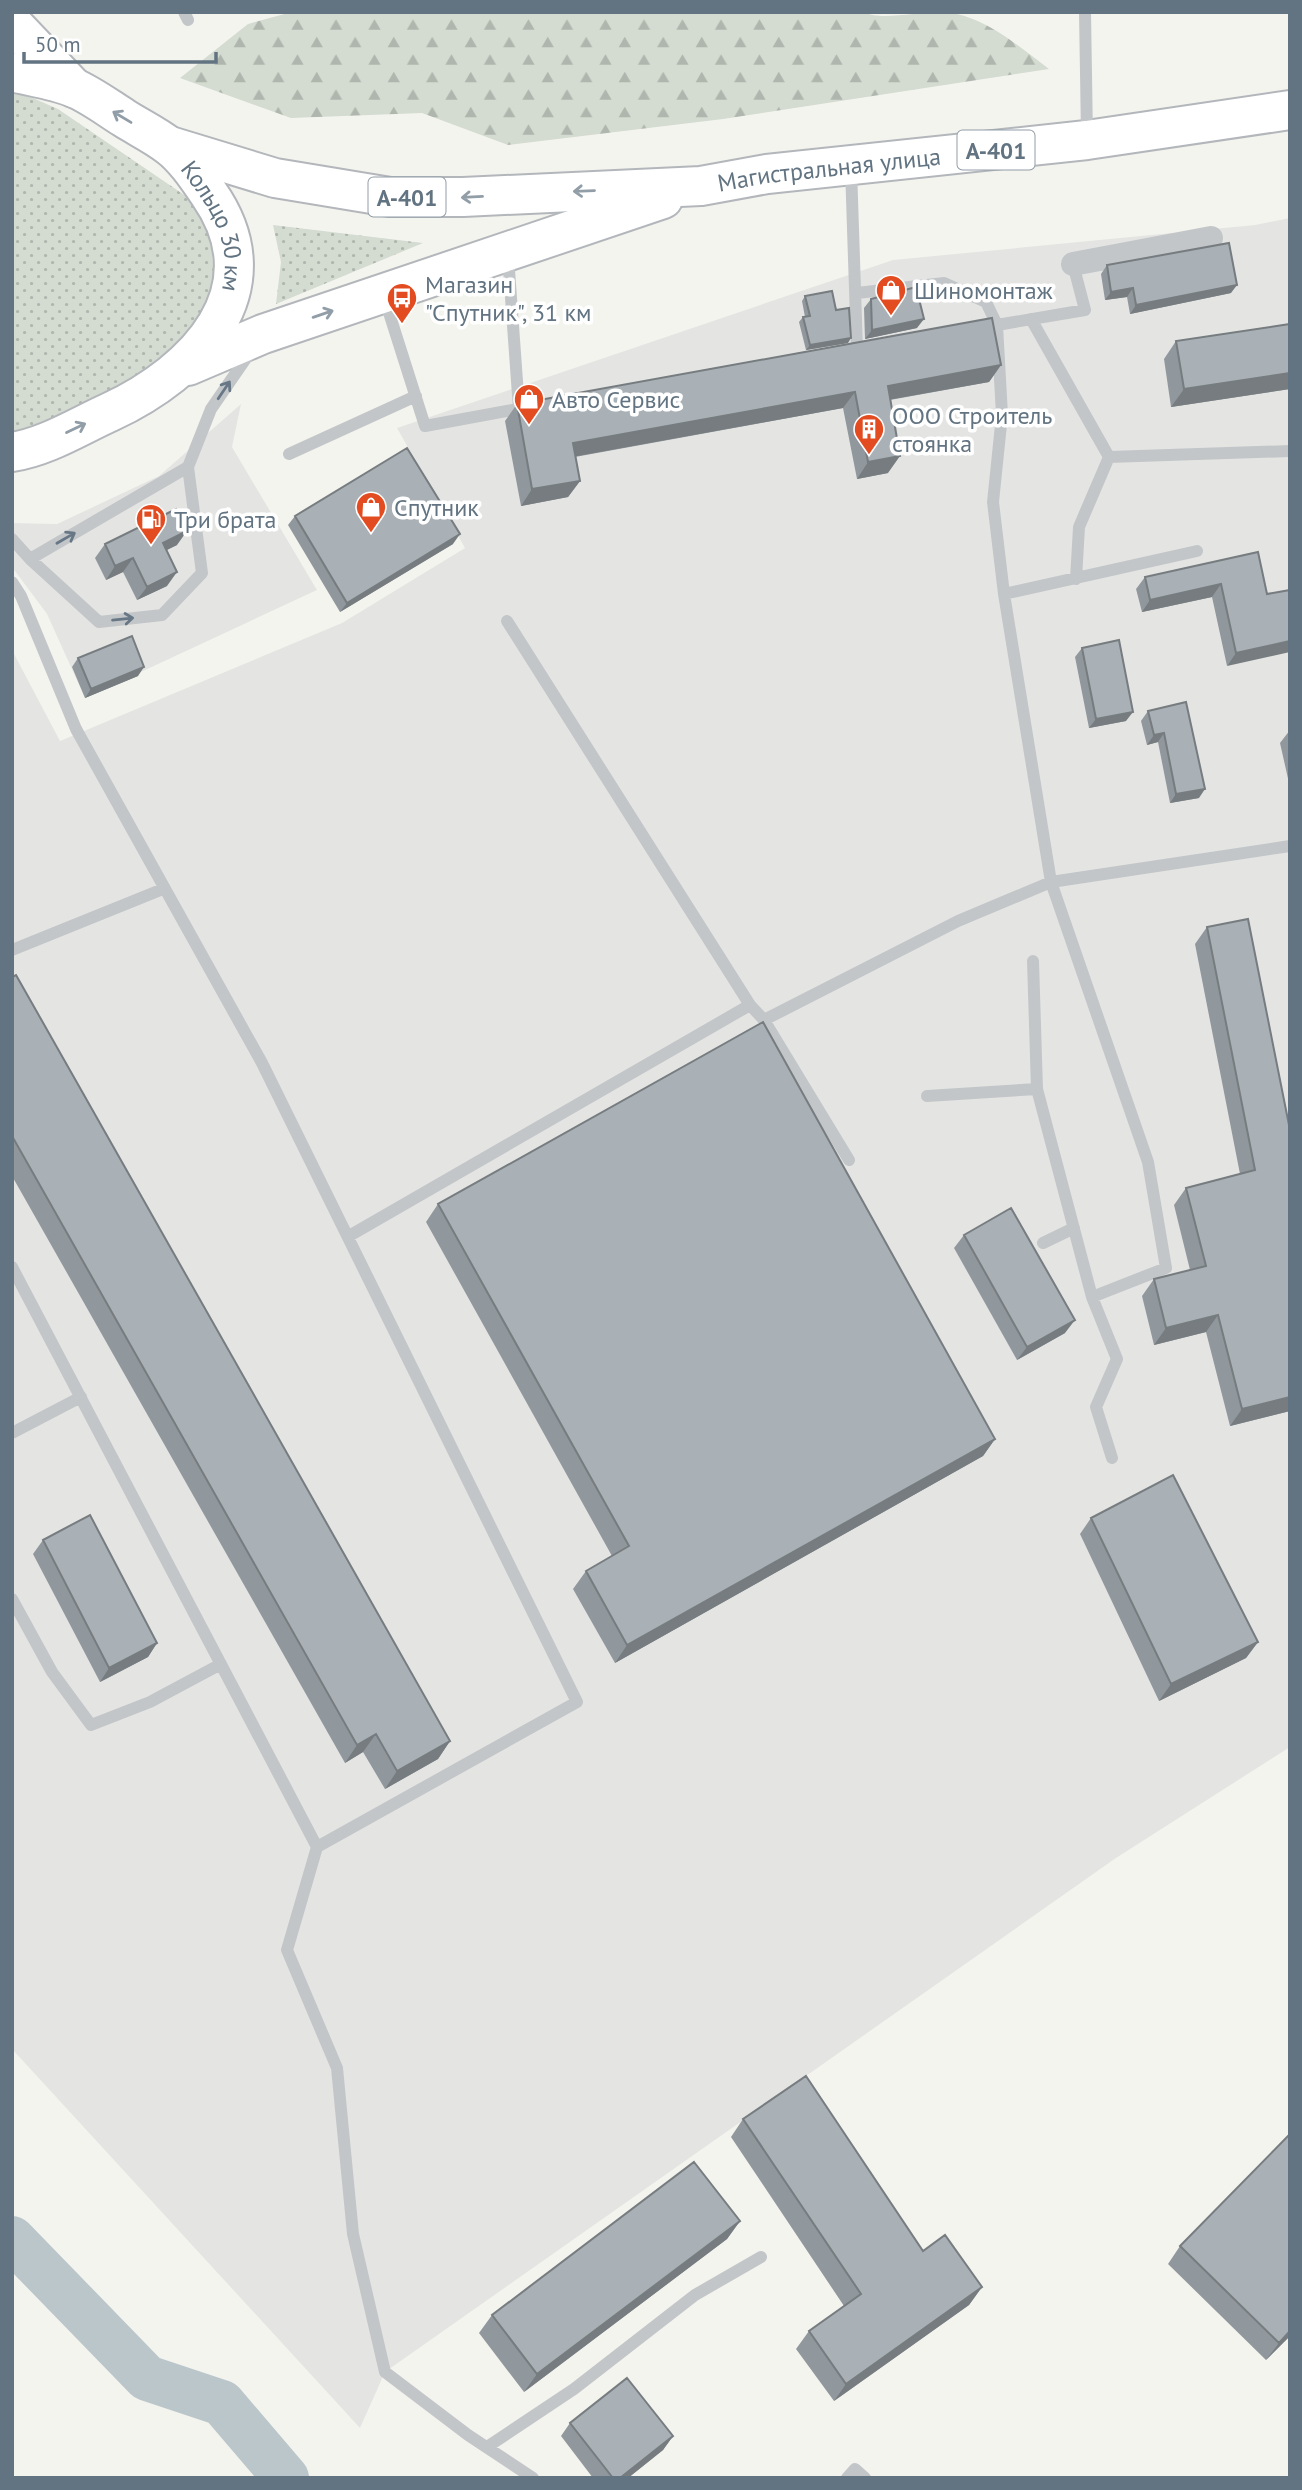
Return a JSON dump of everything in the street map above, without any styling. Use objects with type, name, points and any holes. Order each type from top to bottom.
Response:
[{"type":"main road","name":"А-401","points":[[12,23],[74,88]]},
{"type":"main road","name":"Кольцо 30 км","points":[[12,72],[74,88],[170,146],[216,204],[231,232],[234,246],[232,286],[221,317],[208,342],[181,370],[131,402],[58,436],[12,452]]},
{"type":"main road","name":"Магистральная улица","points":[[170,146],[275,178],[390,197],[463,197],[701,186],[767,174],[1087,140],[1290,110]]},
{"type":"main road","name":"Магистральная улица","points":[[181,370],[263,334],[701,186]]},
{"type":"street","points":[[1073,264],[1210,238]]},
{"type":"lane","points":[[1085,12],[1087,140]]},
{"type":"lane","points":[[851,166],[857,350]]},
{"type":"lane","points":[[508,253],[519,409]]},
{"type":"lane","points":[[997,325],[1086,310],[1073,264]]},
{"type":"lane","points":[[857,292],[944,283],[986,302],[997,325],[1002,415],[992,502],[1004,594],[1051,882],[1148,1162],[1166,1268],[1092,1297]]},
{"type":"lane","points":[[383,293],[425,426],[546,404]]},
{"type":"lane","points":[[1031,319],[1110,457]]},
{"type":"lane","points":[[12,539],[99,622],[162,615],[202,573],[188,467],[211,409],[263,334]]},
{"type":"lane","points":[[844,352],[871,347]]},
{"type":"lane","points":[[289,454],[416,396]]},
{"type":"lane","points":[[1110,457],[1290,451]]},
{"type":"lane","points":[[1076,579],[1079,527],[1110,457]]},
{"type":"lane","points":[[30,559],[188,467]]},
{"type":"lane","points":[[1004,594],[1197,551]]},
{"type":"lane","points":[[12,582],[21,596],[76,729],[262,1063],[577,1702],[317,1847]]},
{"type":"lane","points":[[507,621],[750,1005],[764,1020],[849,1160]]},
{"type":"lane","points":[[764,1020],[958,921],[1051,882],[1290,846]]},
{"type":"lane","points":[[12,950],[163,889]]},
{"type":"lane","points":[[1033,961],[1037,1089],[1092,1297],[1117,1359],[1096,1407],[1112,1458]]},
{"type":"lane","points":[[349,1236],[750,1005]]},
{"type":"lane","points":[[927,1096],[1037,1089]]},
{"type":"lane","points":[[1044,1243],[1074,1228]]},
{"type":"lane","points":[[12,1267],[317,1847],[287,1950],[337,2068],[353,2234],[385,2372],[533,2478]]},
{"type":"lane","points":[[12,1433],[81,1397]]},
{"type":"lane","points":[[12,1599],[52,1672],[91,1725],[150,1703],[221,1664]]},
{"type":"lane","points":[[487,2447],[574,2389],[695,2295],[761,2257]]},
{"type":"lane","points":[[847,2478],[855,2469],[865,2478]]},
{"type":"shaded area","points":[[1290,218],[1290,1747],[1116,1858],[385,2372],[360,2428],[12,2049],[12,650],[60,741],[342,623],[465,548],[397,428],[893,260],[1255,225]]},
{"type":"shaded area","name":"Три брата","points":[[241,404],[232,447],[317,590],[85,698],[47,614],[12,567],[12,523],[57,524],[159,476]]},
{"type":"green space","points":[[292,12],[864,12],[891,16],[945,12],[974,19],[987,26],[1049,69],[723,119],[508,145],[422,113],[291,118],[180,78],[248,24]]},
{"type":"green space","points":[[12,89],[58,109],[199,205],[211,228],[214,286],[185,345],[126,389],[12,439]]},
{"type":"green space","points":[[273,225],[423,243],[276,304],[281,262]]},
{"type":"building","points":[[1229,243],[1237,285],[1136,305],[1133,288],[1111,292],[1107,265]]},
{"type":"building","name":"Шиномонтаж","points":[[916,287],[924,319],[872,330],[871,299]]},
{"type":"building","points":[[832,291],[836,310],[849,308],[851,338],[810,345],[803,317],[810,316],[805,296]]},
{"type":"building","points":[[992,318],[1001,365],[888,386],[900,456],[868,462],[855,392],[573,443],[580,481],[532,489],[517,404]]},
{"type":"building","points":[[1290,324],[1290,373],[1184,389],[1176,341]]},
{"type":"building","name":"Спутник","points":[[407,448],[460,534],[347,603],[295,516]]},
{"type":"building","points":[[176,509],[187,531],[163,543],[177,572],[147,587],[133,558],[115,566],[105,544]]},
{"type":"building","points":[[1258,552],[1267,594],[1290,590],[1290,641],[1236,653],[1221,584],[1150,600],[1145,577]]},
{"type":"building","points":[[132,636],[144,667],[91,689],[78,658]]},
{"type":"building","points":[[1119,640],[1133,712],[1096,719],[1082,648]]},
{"type":"building","points":[[1186,702],[1205,789],[1176,794],[1164,733],[1154,735],[1148,711]]},
{"type":"building","points":[[1248,919],[1290,1130],[1290,1397],[1242,1409],[1218,1315],[1166,1328],[1154,1279],[1206,1266],[1186,1188],[1255,1170],[1207,927]]},
{"type":"building","points":[[16,975],[450,1741],[397,1771],[376,1734],[357,1745],[12,1136],[12,977]]},
{"type":"building","points":[[763,1022],[995,1439],[627,1645],[586,1571],[629,1546],[438,1204]]},
{"type":"building","points":[[1011,1208],[1075,1320],[1027,1347],[964,1235]]},
{"type":"building","points":[[1173,1475],[1258,1642],[1171,1684],[1091,1518]]},
{"type":"building","points":[[90,1515],[157,1643],[109,1668],[43,1540]]},
{"type":"building","points":[[806,2076],[923,2251],[945,2235],[982,2287],[846,2384],[809,2331],[861,2294],[743,2119]]},
{"type":"building","points":[[1290,2134],[1290,2331],[1279,2343],[1180,2246]]},
{"type":"building","points":[[694,2162],[740,2221],[537,2374],[492,2315]]},
{"type":"building","points":[[627,2378],[673,2436],[620,2478],[613,2478],[570,2423]]},
{"type":"waterway","points":[[12,2239],[147,2378],[222,2403],[286,2478]]},
{"type":"place","name":"Шиномонтаж","points":[[891,317]]},
{"type":"place","name":"Магазин \"Спутник\", 31 км","points":[[402,325]]},
{"type":"place","name":"Авто Сервис","points":[[529,426]]},
{"type":"place","name":"ООО Строитель стоянка","points":[[869,456]]},
{"type":"place","name":"Спутник","points":[[371,534]]},
{"type":"place","name":"Три брата","points":[[151,546]]}]
